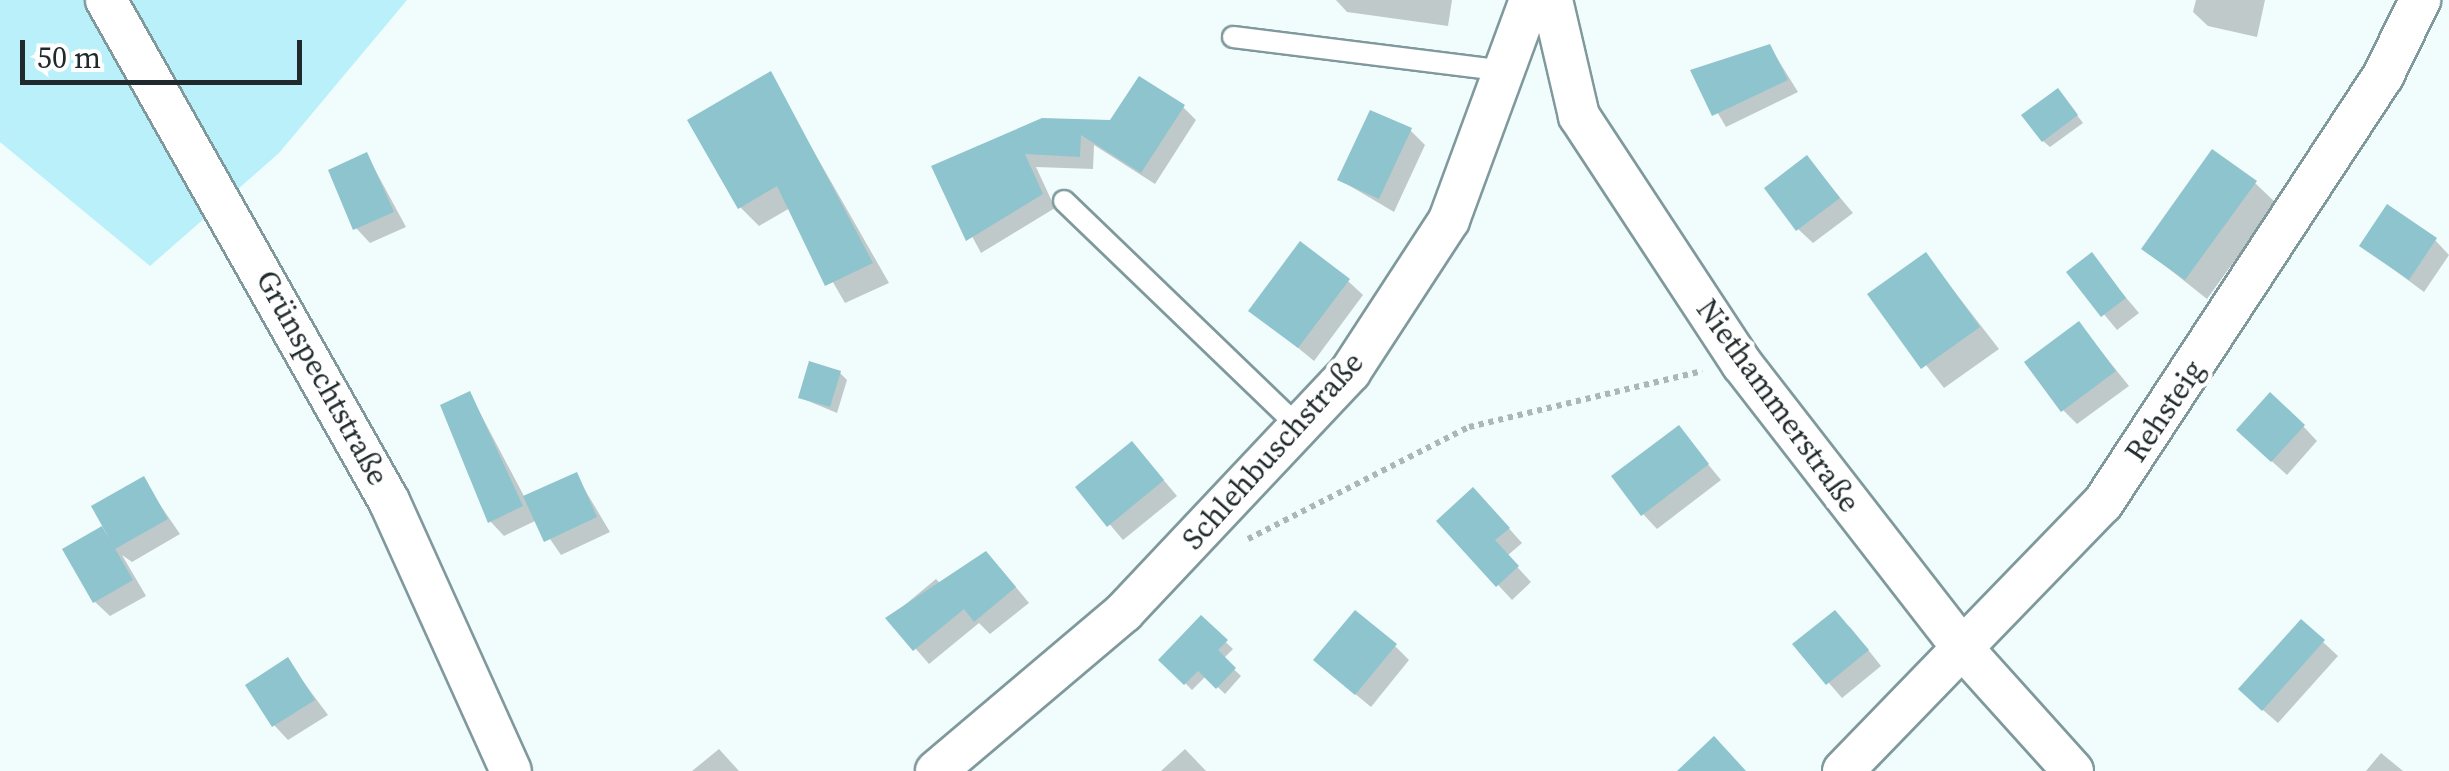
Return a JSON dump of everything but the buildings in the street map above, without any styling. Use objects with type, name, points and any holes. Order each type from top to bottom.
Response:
[{"type":"street","name":"Grünspechtstraße","points":[[106,0],[390,501],[510,771]]},
{"type":"street","name":"Schlehbuschstraße","points":[[936,771],[1124,612],[1300,428],[1424,265],[1509,72],[1530,0]]},
{"type":"street","name":"Niethammerstraße","points":[[1552,0],[1579,116],[1742,364],[1964,650],[2073,771]]},
{"type":"street","name":"Rehsteig","points":[[1843,771],[2103,503],[2382,76],[2420,0]]},
{"type":"lane","points":[[1233,37],[1509,72]]},
{"type":"lane","points":[[1064,200],[1300,428]]},
{"type":"path","points":[[1234,548],[1374,467],[1469,427],[1621,385],[1742,364]]},
{"type":"shaded area","points":[[0,0],[407,0],[279,153],[150,266],[0,142]]}]
